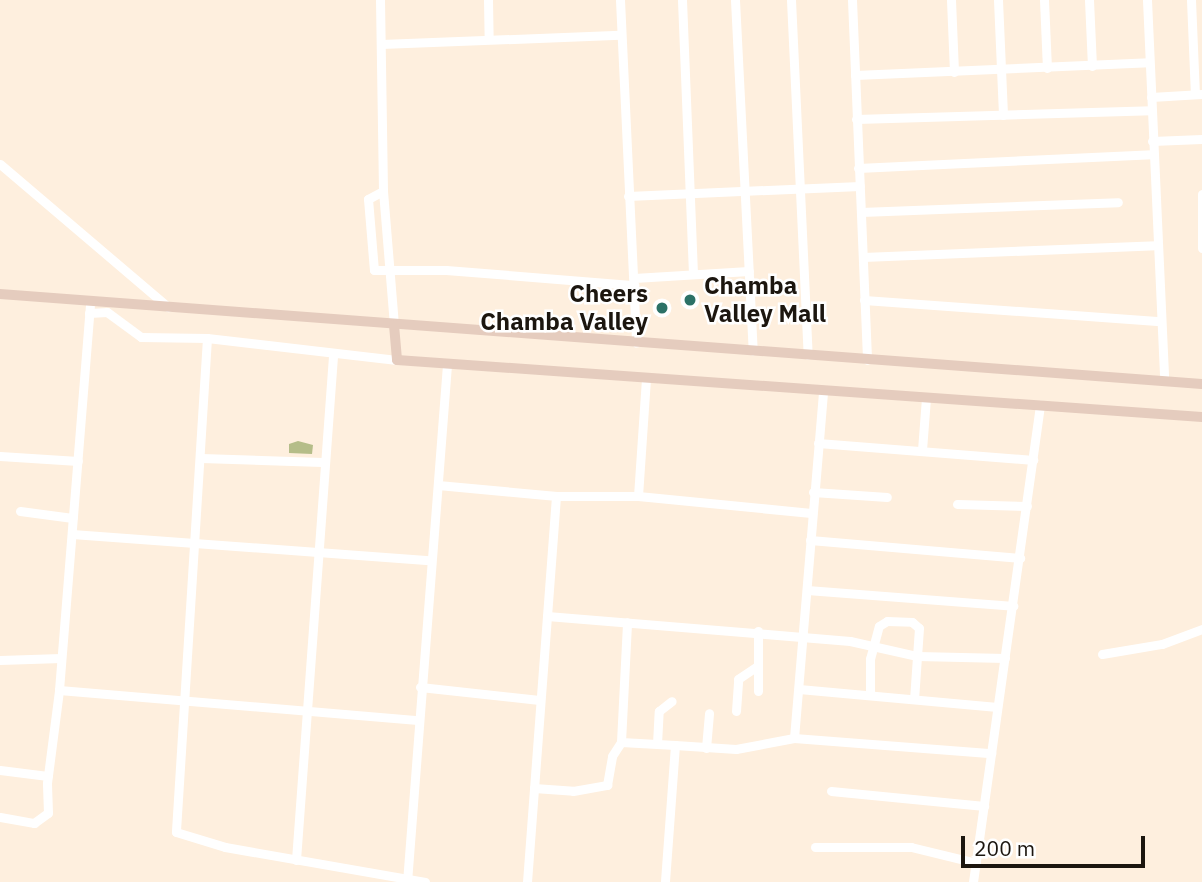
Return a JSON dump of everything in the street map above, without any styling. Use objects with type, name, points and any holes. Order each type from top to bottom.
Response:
[{"type":"main road","points":[[0,295],[89,307],[168,307],[1202,384]]},
{"type":"main road","points":[[394,325],[397,360],[1202,417]]},
{"type":"street","points":[[380,0],[383,191],[394,325]]},
{"type":"street","points":[[488,0],[489,39]]},
{"type":"street","points":[[620,0],[636,343]]},
{"type":"street","points":[[682,0],[693,274]]},
{"type":"street","points":[[735,0],[753,351]]},
{"type":"street","points":[[791,0],[808,355]]},
{"type":"street","points":[[852,0],[867,360]]},
{"type":"street","points":[[951,0],[954,72]]},
{"type":"street","points":[[998,0],[1003,115]]},
{"type":"street","points":[[1044,0],[1047,68]]},
{"type":"street","points":[[1089,0],[1093,66]]},
{"type":"street","points":[[1147,0],[1164,381]]},
{"type":"street","points":[[1151,97],[1199,94],[1191,0]]},
{"type":"street","points":[[381,44],[620,36]]},
{"type":"street","points":[[855,75],[1149,62]]},
{"type":"street","points":[[856,120],[1152,110]]},
{"type":"street","points":[[1152,141],[1202,139]]},
{"type":"street","points":[[858,167],[1152,154]]},
{"type":"street","points":[[0,164],[168,307]]},
{"type":"street","points":[[628,196],[860,186]]},
{"type":"street","points":[[383,191],[368,199],[371,267],[634,281],[749,271]]},
{"type":"street","points":[[1202,194],[1202,248]]},
{"type":"street","points":[[861,212],[1118,202]]},
{"type":"street","points":[[863,257],[1156,245]]},
{"type":"street","points":[[864,300],[1160,321]]},
{"type":"street","points":[[0,817],[34,823],[44,820],[48,813],[48,776],[59,690],[89,307],[107,312],[141,337],[207,338],[333,356],[397,360]]},
{"type":"street","points":[[207,338],[176,832],[190,839],[425,882]]},
{"type":"street","points":[[296,860],[322,462],[333,356]]},
{"type":"street","points":[[407,880],[429,560],[447,365]]},
{"type":"street","points":[[638,496],[646,378]]},
{"type":"street","points":[[794,738],[822,390]]},
{"type":"street","points":[[922,450],[926,398]]},
{"type":"street","points":[[973,882],[1040,405]]},
{"type":"street","points":[[818,443],[1033,460]]},
{"type":"street","points":[[0,456],[78,461]]},
{"type":"street","points":[[201,458],[322,462]]},
{"type":"street","points":[[438,485],[556,496],[638,496],[811,513]]},
{"type":"street","points":[[813,492],[887,497]]},
{"type":"street","points":[[527,882],[556,496]]},
{"type":"street","points":[[957,505],[1027,506]]},
{"type":"street","points":[[20,511],[73,518]]},
{"type":"street","points":[[72,534],[316,554],[429,560]]},
{"type":"street","points":[[810,540],[1020,558]]},
{"type":"street","points":[[807,590],[1013,606]]},
{"type":"street","points":[[548,616],[850,640],[872,649],[916,656],[1005,658]]},
{"type":"street","points":[[534,788],[573,791],[607,785],[612,756],[621,742],[627,622]]},
{"type":"street","points":[[870,694],[872,649],[883,622],[912,622],[919,628],[914,699]]},
{"type":"street","points":[[1102,654],[1162,644],[1202,629]]},
{"type":"street","points":[[758,631],[758,691]]},
{"type":"street","points":[[0,660],[61,658]]},
{"type":"street","points":[[736,711],[738,679],[757,666]]},
{"type":"street","points":[[421,687],[539,700]]},
{"type":"street","points":[[799,689],[997,708]]},
{"type":"street","points":[[59,690],[418,720]]},
{"type":"street","points":[[656,744],[659,711],[672,701]]},
{"type":"street","points":[[706,748],[709,713]]},
{"type":"street","points":[[621,742],[736,749],[794,738],[991,753]]},
{"type":"street","points":[[665,882],[675,745]]},
{"type":"street","points":[[0,770],[48,776]]},
{"type":"street","points":[[831,791],[984,806]]},
{"type":"street","points":[[815,847],[911,847],[976,863]]},
{"type":"shaded area","points":[[298,441],[313,445],[312,454],[289,453],[289,444]]},
{"type":"place","name":"Chamba Valley Mall","points":[[690,300]]},
{"type":"place","name":"Cheers Chamba Valley","points":[[662,308]]}]
